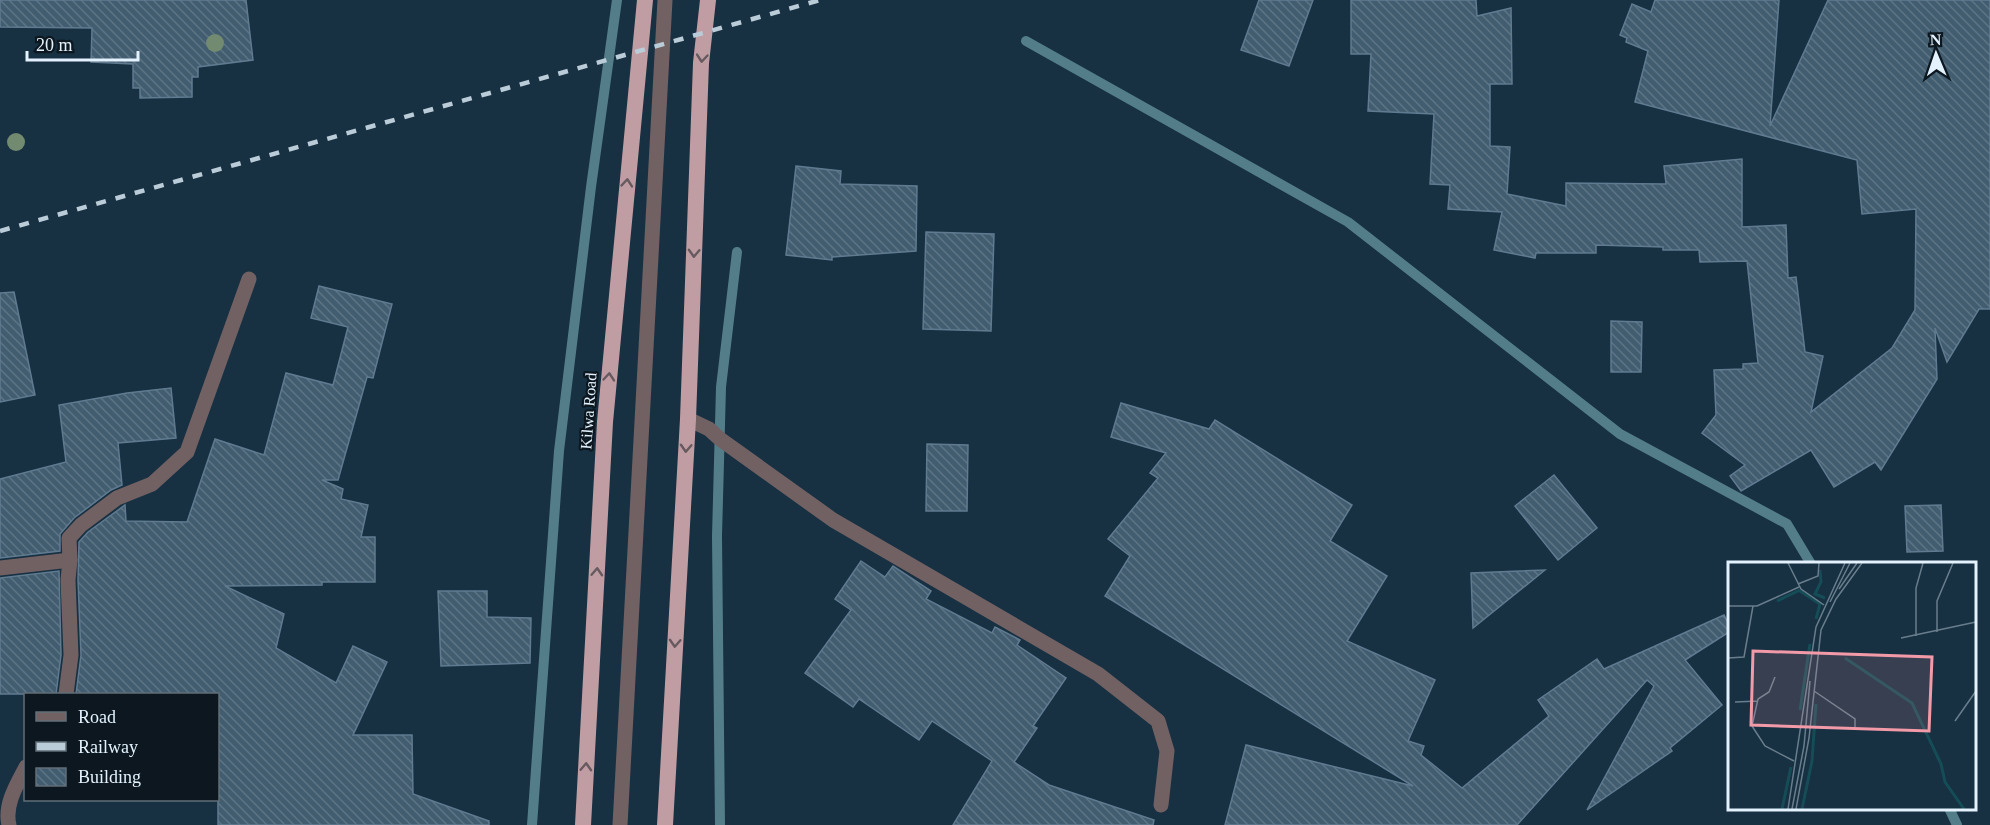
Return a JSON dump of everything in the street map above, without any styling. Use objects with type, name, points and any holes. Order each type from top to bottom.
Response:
[{"type":"highway","name":"Kilwa Road","points":[[583,825],[605,422],[645,0]]},
{"type":"highway","points":[[665,825],[688,418],[701,63],[708,0]]},
{"type":"street","points":[[620,825],[665,0]]},
{"type":"street","points":[[66,693],[71,655],[69,538],[81,525],[117,498],[152,484],[187,452],[249,279]]},
{"type":"street","points":[[688,418],[709,429],[833,520],[1098,674],[1158,721],[1167,751],[1161,804]]},
{"type":"street","points":[[0,568],[70,560]]},
{"type":"street","points":[[9,825],[7,818],[11,797],[24,771]]},
{"type":"building","points":[[0,0],[246,0],[253,60],[198,67],[198,77],[192,77],[192,97],[140,98],[140,88],[133,88],[133,64],[91,62],[92,28],[0,27]]},
{"type":"building","points":[[1259,0],[1313,0],[1289,66],[1241,50]]},
{"type":"building","points":[[1351,0],[1476,0],[1477,16],[1511,8],[1512,84],[1490,84],[1490,146],[1510,147],[1507,194],[1566,206],[1566,183],[1666,184],[1664,166],[1742,159],[1742,227],[1786,225],[1788,278],[1796,277],[1805,352],[1823,356],[1811,412],[1892,348],[1915,310],[1916,209],[1862,214],[1857,160],[1635,102],[1648,51],[1626,42],[1627,38],[1620,35],[1632,4],[1651,12],[1655,0],[1779,0],[1770,126],[1828,0],[1990,0],[1990,309],[1979,309],[1947,362],[1935,328],[1937,379],[1881,470],[1875,462],[1834,487],[1811,450],[1741,491],[1730,476],[1745,465],[1702,433],[1716,415],[1714,370],[1743,369],[1743,364],[1758,363],[1747,261],[1700,262],[1699,250],[1663,250],[1663,247],[1596,245],[1596,253],[1536,253],[1535,258],[1494,250],[1502,212],[1448,209],[1450,185],[1430,184],[1434,114],[1368,111],[1371,54],[1351,54]]},
{"type":"building","points":[[796,166],[841,171],[840,184],[917,186],[916,251],[832,257],[832,260],[786,255]]},
{"type":"building","points":[[926,232],[994,234],[991,331],[923,329]]},
{"type":"building","points":[[319,286],[392,304],[373,378],[367,377],[338,480],[322,480],[343,489],[341,499],[368,505],[361,537],[375,537],[375,582],[225,586],[284,614],[276,648],[336,683],[353,646],[387,662],[353,735],[412,735],[413,794],[489,821],[489,825],[218,825],[219,693],[76,693],[81,655],[79,542],[88,532],[125,505],[126,521],[187,522],[215,439],[264,455],[286,373],[333,385],[348,327],[311,318]]},
{"type":"building","points":[[14,292],[35,395],[0,402],[0,293]]},
{"type":"building","points":[[1611,321],[1642,322],[1641,372],[1611,372]]},
{"type":"building","points":[[171,388],[176,438],[118,443],[122,485],[111,490],[74,518],[60,534],[60,551],[0,558],[0,479],[66,462],[59,405]]},
{"type":"building","points":[[1121,403],[1209,429],[1215,420],[1352,505],[1330,541],[1387,576],[1347,641],[1435,680],[1408,741],[1424,746],[1421,755],[1462,788],[1549,716],[1538,700],[1597,659],[1604,669],[1724,615],[1728,623],[1728,633],[1685,660],[1722,705],[1670,748],[1672,751],[1587,810],[1654,686],[1647,680],[1517,825],[1225,825],[1246,745],[1413,786],[1105,596],[1130,556],[1108,539],[1158,478],[1150,473],[1166,453],[1111,437]]},
{"type":"building","points":[[927,444],[968,445],[967,511],[926,511]]},
{"type":"building","points":[[1554,475],[1597,528],[1558,560],[1515,506]]},
{"type":"building","points":[[1941,505],[1943,551],[1907,552],[1905,506]]},
{"type":"building","points":[[861,561],[885,577],[893,566],[931,591],[926,599],[992,633],[995,627],[1020,640],[1017,645],[1066,678],[1033,726],[1037,728],[1014,762],[1049,785],[1154,820],[1153,825],[953,825],[992,761],[932,721],[919,740],[859,699],[853,707],[805,673],[851,610],[835,599]]},
{"type":"building","points":[[1545,570],[1473,628],[1471,573]]},
{"type":"building","points":[[59,571],[61,655],[56,693],[0,694],[0,578]]},
{"type":"building","points":[[438,591],[487,591],[487,617],[531,618],[530,663],[441,666]]},
{"type":"waterway","points":[[532,825],[559,451],[591,187],[617,0]]},
{"type":"waterway","points":[[1026,41],[1348,222],[1620,434],[1787,524],[1810,562]]},
{"type":"waterway","points":[[720,825],[717,536],[721,387],[737,252]]},
{"type":"waterway","points":[[1950,810],[1957,825]]},
{"type":"railway","points":[[0,231],[820,0]]}]
